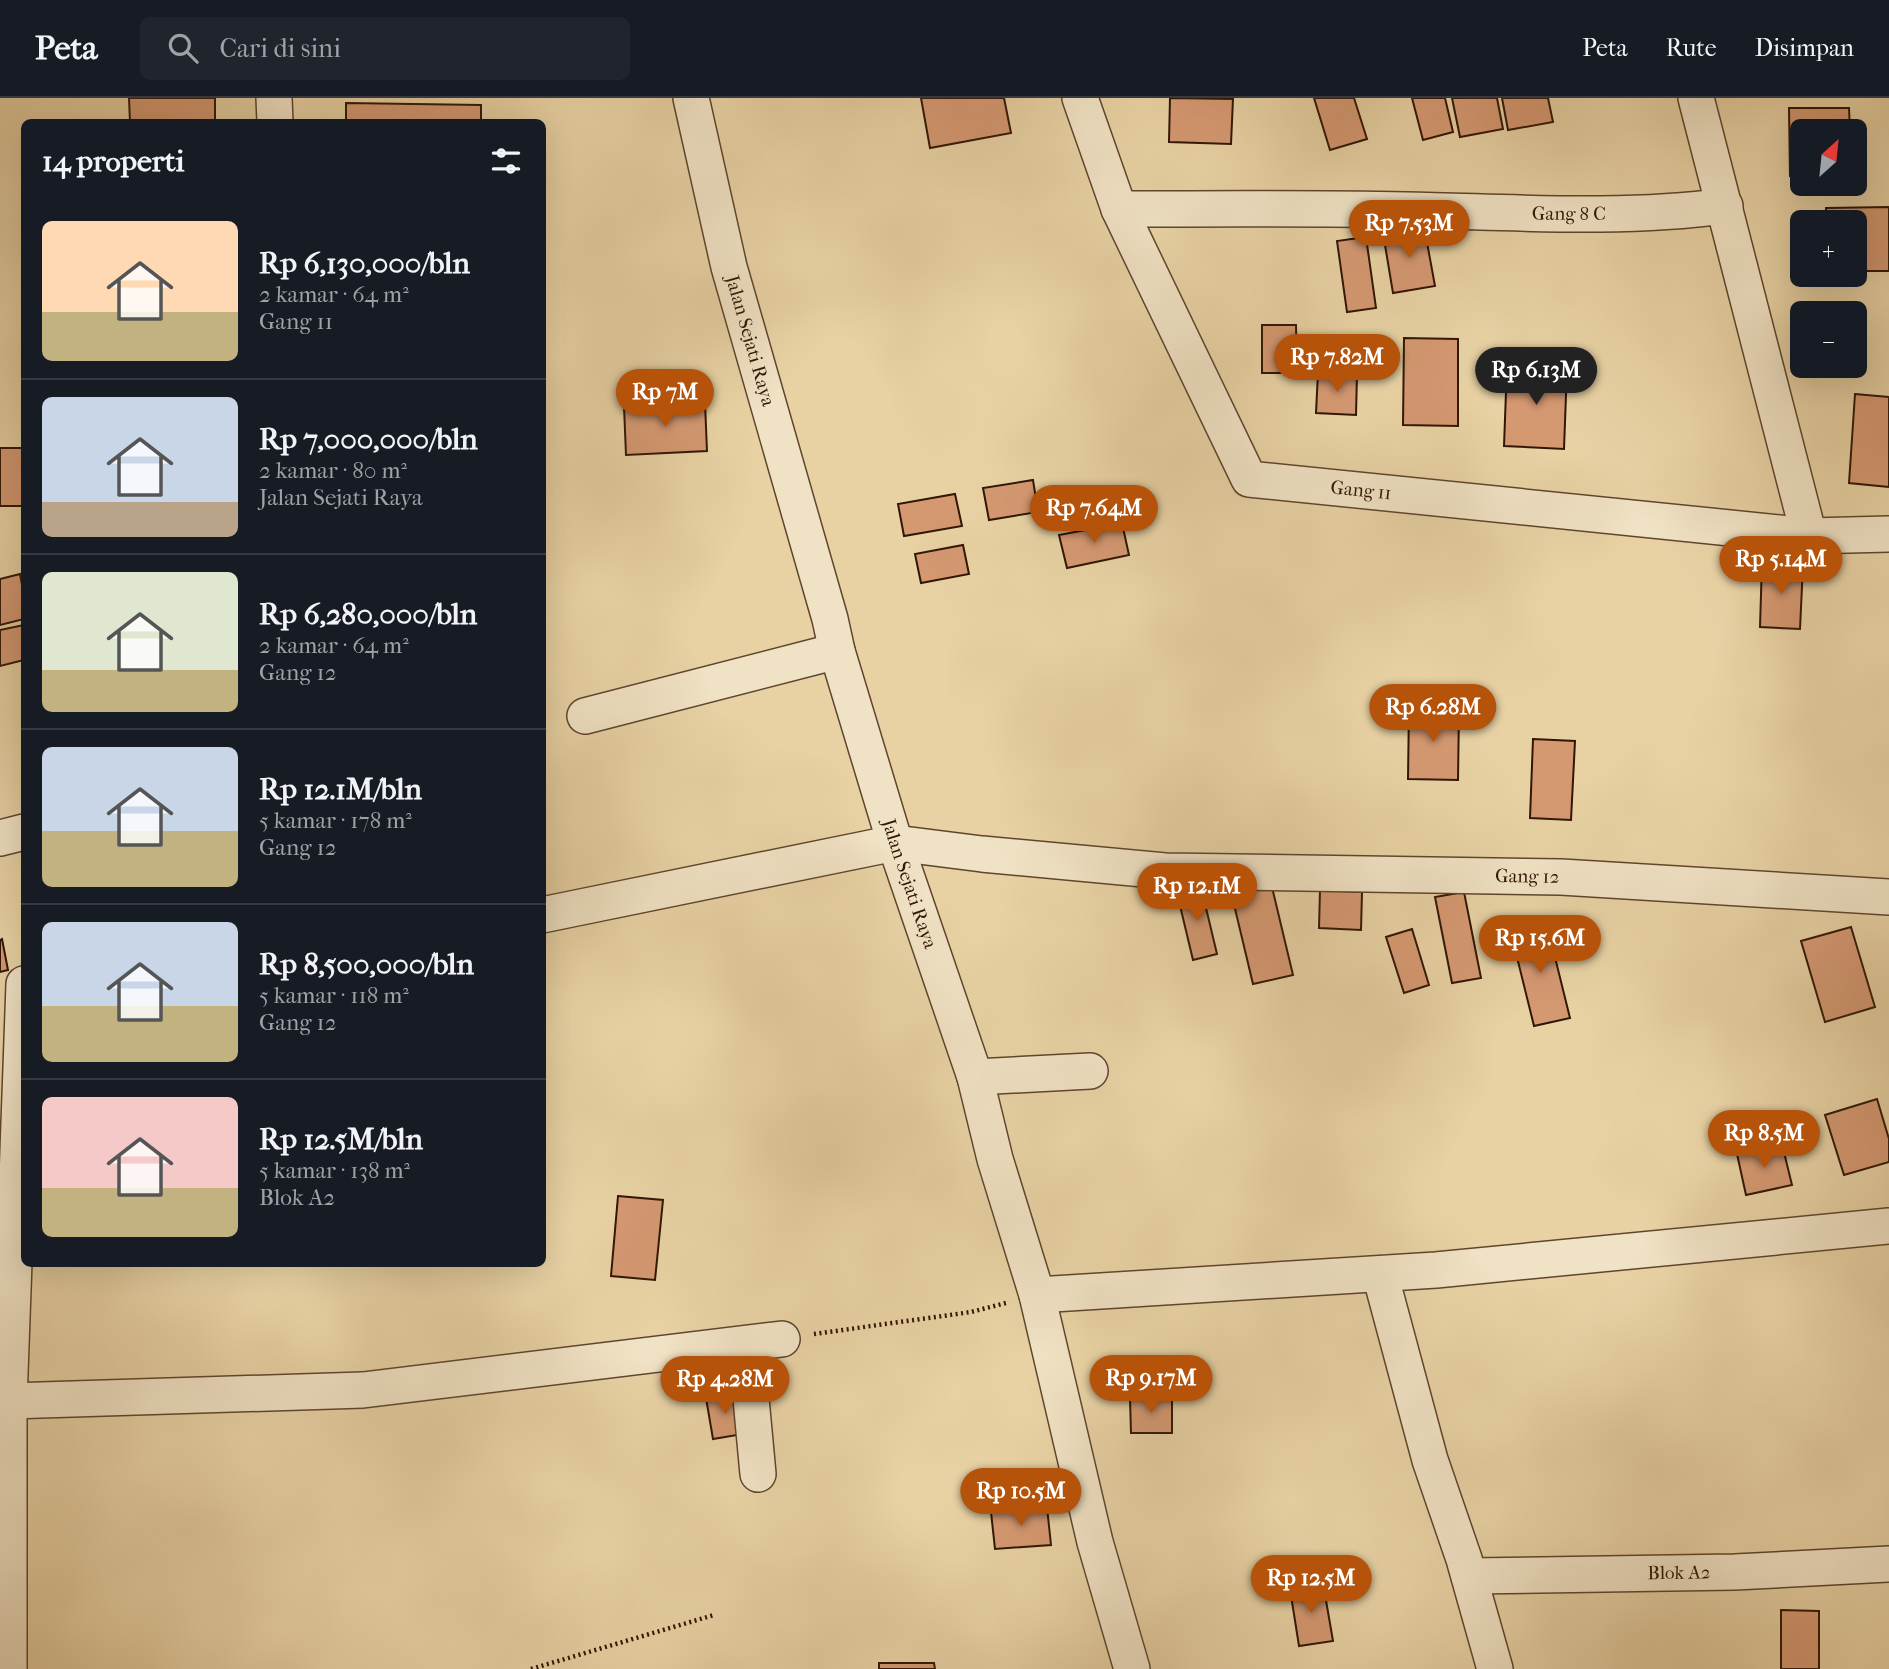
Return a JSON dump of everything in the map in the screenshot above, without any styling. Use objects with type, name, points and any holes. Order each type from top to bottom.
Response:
[{"type":"street","points":[[274,98],[275,119]]},
{"type":"street","name":"Jalan Sejati Raya","points":[[691,98],[729,267],[837,651],[895,843],[975,1077],[995,1160],[1037,1295],[1095,1542],[1132,1669]]},
{"type":"street","name":"Gang 11","points":[[1080,98],[1119,209],[1249,478],[1809,536],[1889,534]]},
{"type":"street","points":[[1696,98],[1809,536]]},
{"type":"street","name":"Gang 8 C","points":[[1119,209],[1404,210],[1626,215],[1666,214],[1726,206]]},
{"type":"street","points":[[585,716],[837,651]]},
{"type":"street","points":[[0,838],[21,833]]},
{"type":"street","name":"Gang 12","points":[[546,914],[895,843],[1165,871],[1561,877],[1889,897]]},
{"type":"street","points":[[9,1669],[9,1401],[21,1067]]},
{"type":"street","points":[[975,1077],[1090,1070]]},
{"type":"street","points":[[1037,1295],[1380,1274],[1889,1226]]},
{"type":"street","points":[[1380,1274],[1430,1460],[1469,1576],[1495,1669]]},
{"type":"street","points":[[9,1401],[363,1390],[782,1339]]},
{"type":"street","points":[[746,1345],[758,1474]]},
{"type":"street","name":"Blok A2","points":[[1469,1576],[1735,1572],[1889,1564]]},
{"type":"path","points":[[782,1339],[971,1312],[1037,1295]]},
{"type":"path","points":[[531,1669],[714,1615]]},
{"type":"building","points":[[129,98],[215,98],[215,119],[130,119]]},
{"type":"building","points":[[921,98],[1004,98],[1011,133],[930,148]]},
{"type":"building","points":[[1170,98],[1233,99],[1231,144],[1169,142]]},
{"type":"building","points":[[1314,98],[1354,98],[1367,139],[1330,150]]},
{"type":"building","points":[[1412,98],[1445,98],[1453,132],[1423,140]]},
{"type":"building","points":[[1452,98],[1497,98],[1503,129],[1460,137]]},
{"type":"building","points":[[1502,98],[1548,98],[1553,122],[1508,130]]},
{"type":"building","points":[[346,103],[481,105],[481,119],[346,119]]},
{"type":"building","points":[[1789,108],[1849,108],[1849,119],[1790,119],[1790,176]]},
{"type":"building","points":[[1889,207],[1889,271],[1867,271],[1867,210],[1826,208]]},
{"type":"building","points":[[1424,226],[1435,286],[1393,293],[1383,233]]},
{"type":"building","points":[[1366,237],[1376,308],[1347,312],[1337,241]]},
{"type":"building","points":[[1262,325],[1296,325],[1297,373],[1262,373]]},
{"type":"building","points":[[1404,338],[1458,339],[1458,426],[1403,425]]},
{"type":"building","points":[[1507,365],[1567,368],[1564,449],[1504,446]]},
{"type":"building","points":[[1318,372],[1357,374],[1356,415],[1316,413]]},
{"type":"building","points":[[1855,394],[1889,397],[1889,487],[1849,483]]},
{"type":"building","points":[[705,403],[707,451],[626,455],[624,406]]},
{"type":"building","points":[[0,448],[21,448],[21,506],[0,506]]},
{"type":"building","points":[[1033,480],[1038,512],[989,520],[983,488]]},
{"type":"building","points":[[955,494],[962,526],[904,536],[898,504]]},
{"type":"building","points":[[1122,523],[1129,555],[1067,568],[1059,535]]},
{"type":"building","points":[[963,545],[969,574],[921,583],[915,554]]},
{"type":"building","points":[[1762,562],[1803,565],[1800,629],[1760,627]]},
{"type":"building","points":[[20,574],[21,620],[0,625],[0,579]]},
{"type":"building","points":[[21,626],[21,661],[0,666],[0,630]]},
{"type":"building","points":[[1409,707],[1459,709],[1458,780],[1408,779]]},
{"type":"building","points":[[1533,739],[1575,741],[1571,820],[1530,818]]},
{"type":"building","points":[[1271,883],[1293,975],[1253,984],[1231,892]]},
{"type":"building","points":[[1201,887],[1217,954],[1193,960],[1177,893]]},
{"type":"building","points":[[1320,890],[1362,892],[1361,930],[1319,928]]},
{"type":"building","points":[[1464,892],[1481,978],[1452,983],[1435,897]]},
{"type":"building","points":[[1547,925],[1570,1018],[1534,1026],[1511,933]]},
{"type":"building","points":[[1851,927],[1875,1007],[1825,1022],[1801,941]]},
{"type":"building","points":[[1412,929],[1429,985],[1404,993],[1386,937]]},
{"type":"building","points":[[2,939],[8,970],[0,972],[0,940]]},
{"type":"building","points":[[1877,1099],[1889,1139],[1889,1162],[1844,1175],[1825,1115]]},
{"type":"building","points":[[1782,1144],[1792,1185],[1746,1195],[1737,1154]]},
{"type":"building","points":[[618,1196],[663,1200],[655,1280],[611,1276]]},
{"type":"building","points":[[737,1393],[743,1434],[713,1439],[706,1398]]},
{"type":"building","points":[[1130,1398],[1172,1398],[1172,1433],[1131,1433]]},
{"type":"building","points":[[1047,1507],[1051,1545],[995,1549],[991,1512]]},
{"type":"building","points":[[1323,1583],[1333,1641],[1299,1646],[1290,1589]]},
{"type":"building","points":[[1781,1610],[1819,1611],[1819,1669],[1781,1669]]},
{"type":"building","points":[[879,1663],[934,1663],[935,1669],[879,1669]]}]
